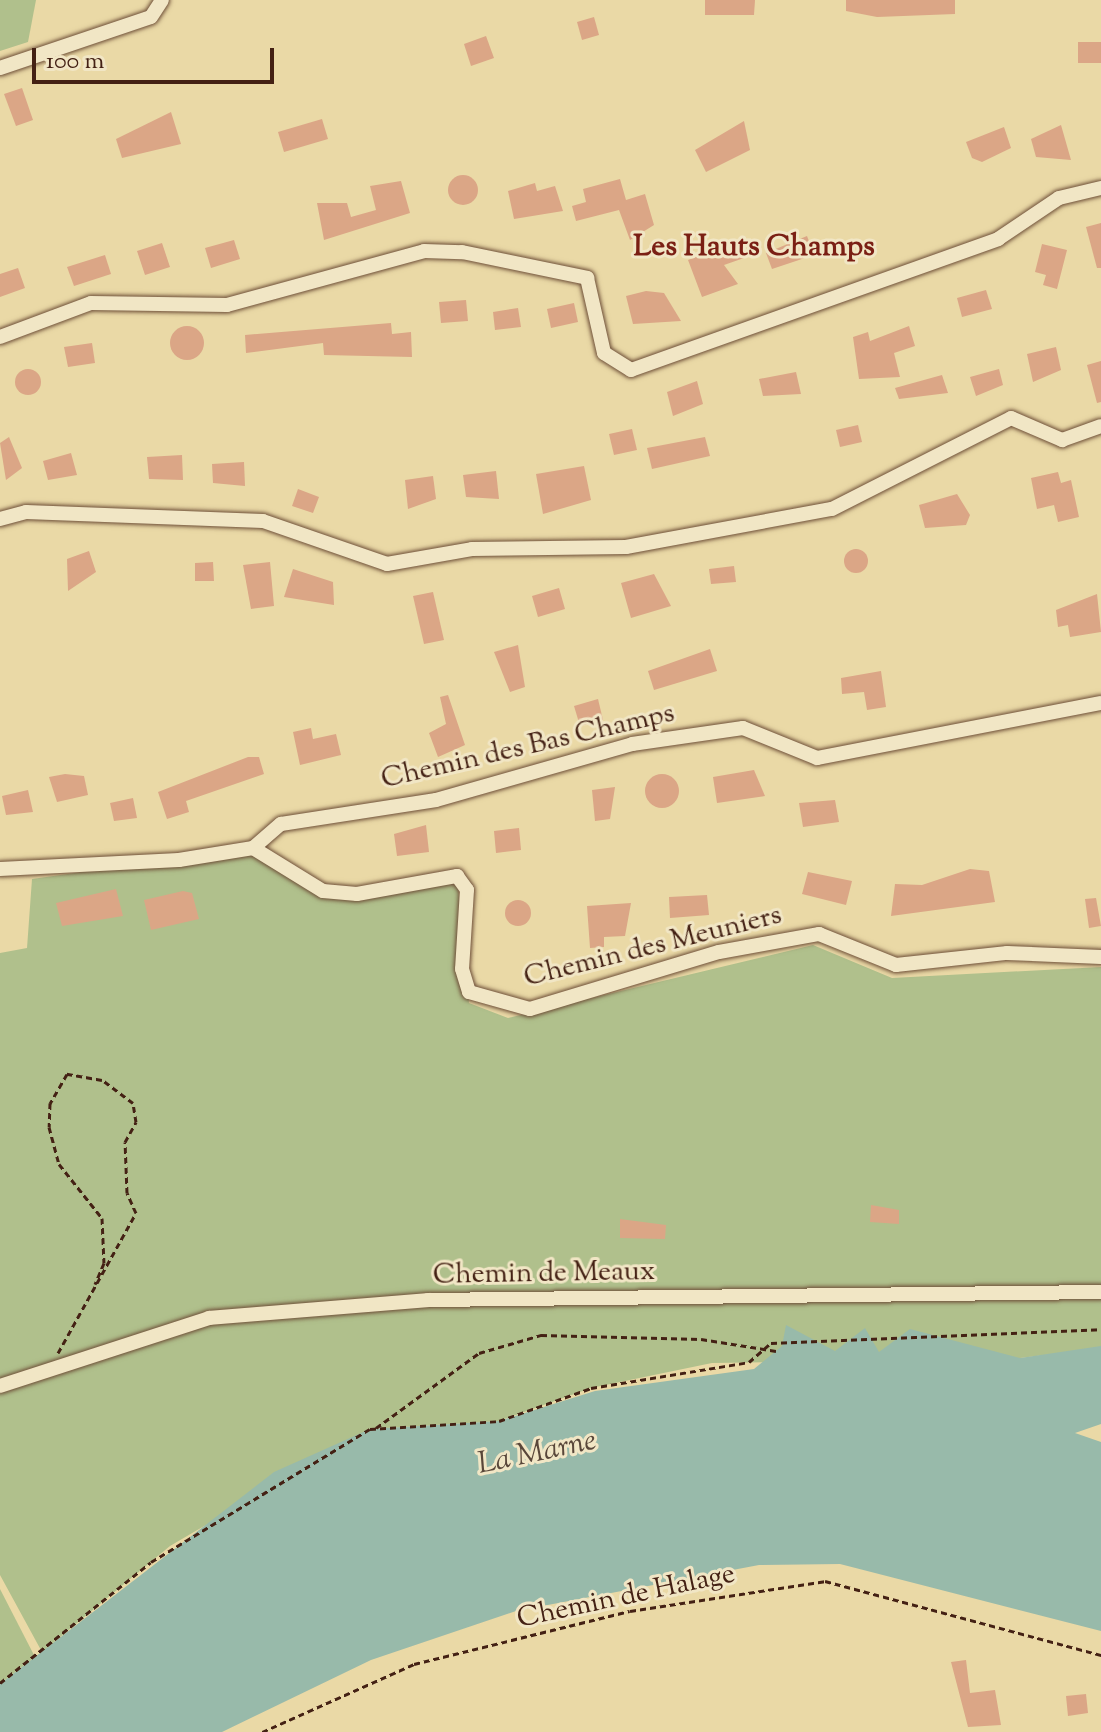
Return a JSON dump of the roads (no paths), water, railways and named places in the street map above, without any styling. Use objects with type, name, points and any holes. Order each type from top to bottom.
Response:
[{"type":"street","points":[[0,68],[151,17],[162,0]]},
{"type":"street","points":[[0,337],[91,303],[227,305],[424,251],[462,252],[587,278],[604,353],[631,370],[998,239],[1059,198],[1101,188]]},
{"type":"street","points":[[0,519],[26,512],[263,521],[387,564],[472,549],[626,547],[832,509],[1011,418],[1062,440],[1101,426]]},
{"type":"street","name":"Chemin des Bas Champs","points":[[253,848],[281,824],[436,800],[632,744],[743,728],[817,758],[1101,703]]},
{"type":"street","points":[[0,869],[179,860],[253,848]]},
{"type":"street","name":"Chemin des Meuniers","points":[[253,848],[323,891],[357,894],[457,876],[467,890],[462,969],[469,992],[530,1009],[719,952],[819,934],[896,965],[1007,953],[1101,957]]},
{"type":"street","name":"Chemin de Meaux","points":[[0,1386],[209,1318],[428,1300],[1101,1292]]},
{"type":"water","name":"La Marne","points":[[786,1325],[835,1351],[865,1328],[879,1352],[910,1329],[1020,1358],[1101,1346],[1101,1424],[1075,1433],[1101,1442],[1101,1631],[840,1564],[759,1565],[516,1611],[371,1660],[222,1732],[0,1732],[0,1684],[274,1472],[370,1429],[499,1421],[595,1391],[754,1369],[782,1346]]},
{"type":"district","name":"Les Hauts Champs","points":[[754,248]]}]
